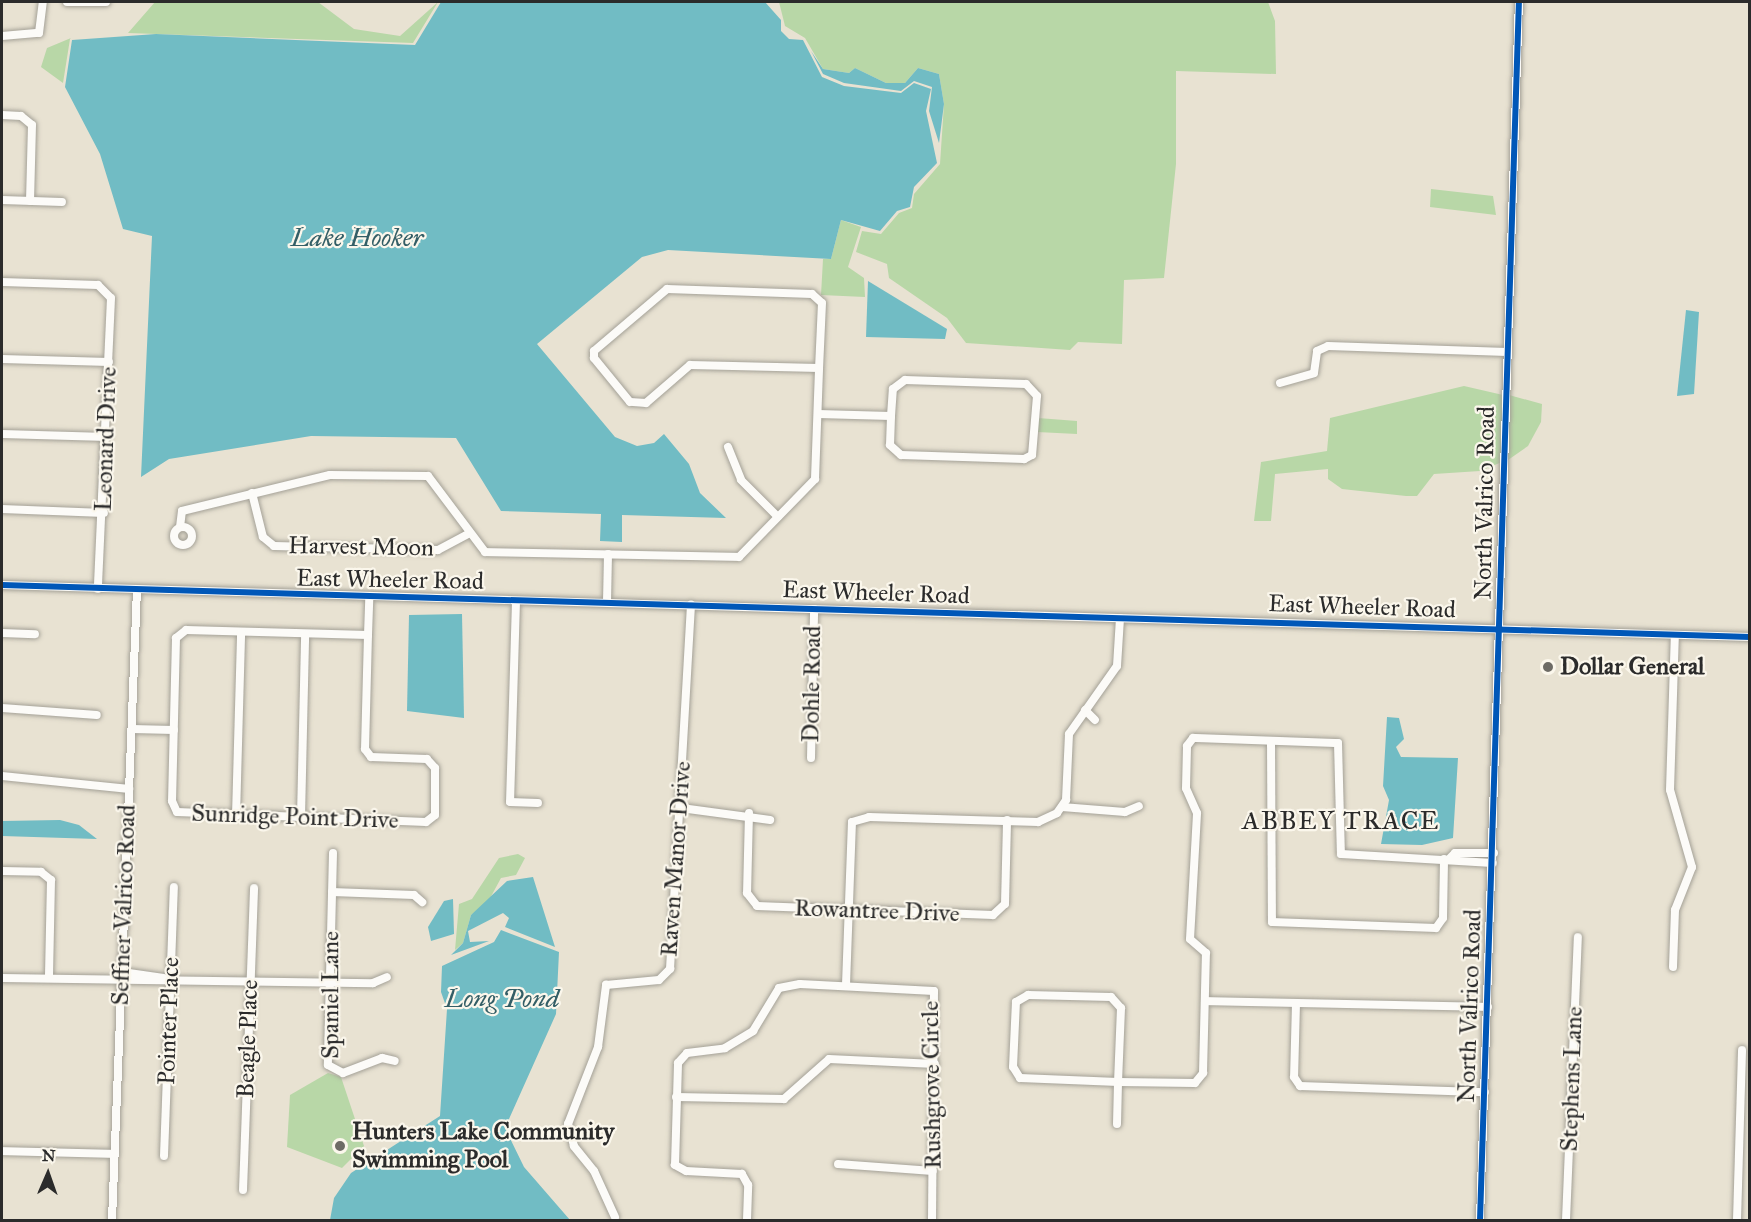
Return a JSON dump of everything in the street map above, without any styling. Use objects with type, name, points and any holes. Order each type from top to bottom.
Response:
[{"type":"street","points":[[2,36],[39,33],[43,2]]},
{"type":"street","points":[[67,2],[106,2]]},
{"type":"street","name":"North Valrico Road","points":[[1480,1221],[1494,853],[1519,2]]},
{"type":"street","points":[[2,115],[21,116],[32,125],[30,201]]},
{"type":"street","points":[[2,200],[62,202]]},
{"type":"street","name":"Leonard Drive","points":[[2,282],[108,289],[109,362],[105,513],[98,589]]},
{"type":"street","points":[[180,527],[182,510],[330,475],[428,476],[468,534],[485,552],[739,557],[815,479],[822,303],[812,294],[667,289],[598,345],[594,358],[630,402],[639,405],[690,365],[819,368]]},
{"type":"street","points":[[1280,383],[1314,374],[1317,351],[1328,346],[1507,352]]},
{"type":"street","points":[[2,359],[109,362]]},
{"type":"street","points":[[905,380],[1026,384],[1036,396],[1036,446],[1023,459],[901,455],[891,445],[891,416],[893,389],[905,380]]},
{"type":"street","points":[[818,414],[891,416]]},
{"type":"street","points":[[2,434],[107,437]]},
{"type":"street","points":[[728,447],[741,480],[778,517]]},
{"type":"street","name":"Harvest Moon","points":[[252,493],[263,537],[274,546],[438,550],[468,534]]},
{"type":"street","points":[[2,509],[105,513]]},
{"type":"street","points":[[607,602],[608,554]]},
{"type":"street","name":"East Wheeler Road","points":[[2,585],[369,598],[607,602],[1749,637]]},
{"type":"street","name":"Seffner Valrico Road","points":[[112,1221],[137,590]]},
{"type":"street","name":"Sunridge Point Drive","points":[[369,598],[369,635],[365,749],[371,756],[427,759],[435,768],[435,815],[426,822],[183,814],[174,808],[176,638],[186,630],[369,635]]},
{"type":"street","points":[[516,601],[510,802],[538,803]]},
{"type":"street","name":"Raven Manor Drive","points":[[615,1217],[600,1181],[574,1146],[568,1124],[598,1047],[606,984],[659,980],[670,969],[674,830],[681,808],[691,605]]},
{"type":"street","name":"Dohle Road","points":[[811,758],[814,609]]},
{"type":"street","points":[[1062,807],[1069,734],[1117,666],[1120,618]]},
{"type":"street","points":[[236,816],[241,632]]},
{"type":"street","points":[[2,633],[35,634]]},
{"type":"street","points":[[301,817],[304,634]]},
{"type":"street","points":[[1673,967],[1675,910],[1692,867],[1670,785],[1675,635]]},
{"type":"street","points":[[2,708],[97,715]]},
{"type":"street","points":[[1084,710],[1095,720]]},
{"type":"street","points":[[132,729],[174,730]]},
{"type":"street","points":[[1117,1124],[1118,1082],[1121,1008],[1111,997],[1028,995],[1016,1002],[1013,1067],[1020,1078],[1118,1082],[1195,1083],[1203,1073],[1206,957],[1190,939],[1197,813],[1186,791],[1187,746],[1193,738],[1338,743],[1341,854],[1447,859],[1494,853]]},
{"type":"street","points":[[1271,741],[1272,922],[1437,928],[1443,918],[1447,859]]},
{"type":"street","points":[[2,776],[129,789]]},
{"type":"street","points":[[846,985],[851,833],[858,818],[1047,819],[1062,807],[1125,812],[1139,806]]},
{"type":"street","points":[[681,808],[749,813],[770,820]]},
{"type":"street","name":"Rowantree Drive","points":[[749,813],[749,901],[848,911],[999,913],[1005,904],[1007,820]]},
{"type":"street","name":"Spaniel Lane","points":[[333,853],[330,982],[331,1070],[343,1073],[382,1058],[395,1061]]},
{"type":"street","points":[[1467,857],[1493,863]]},
{"type":"street","points":[[2,871],[41,872],[51,880],[50,978]]},
{"type":"street","name":"Pointer Place","points":[[164,1156],[168,978],[174,886]]},
{"type":"street","name":"Beagle Place","points":[[243,1190],[254,888]]},
{"type":"street","points":[[332,892],[414,895],[422,902]]},
{"type":"street","name":"Stephens Lane","points":[[1566,1221],[1578,937]]},
{"type":"street","points":[[2,978],[121,976],[373,983],[387,977]]},
{"type":"street","name":"Rushgrove Circle","points":[[747,1221],[748,1185],[742,1174],[686,1171],[675,1165],[676,1097],[682,1057],[725,1048],[753,1031],[779,988],[846,985],[934,991],[932,1221]]},
{"type":"street","points":[[1205,1001],[1488,1007]]},
{"type":"street","points":[[1296,1003],[1294,1077],[1300,1086],[1485,1092]]},
{"type":"street","points":[[1737,1221],[1742,1050]]},
{"type":"street","points":[[676,1097],[784,1099],[829,1059],[935,1064]]},
{"type":"street","points":[[2,1151],[114,1154]]},
{"type":"street","points":[[838,1164],[933,1171]]},
{"type":"green space","points":[[155,2],[318,2],[354,29],[400,36],[438,2],[413,43],[128,33]]},
{"type":"green space","points":[[779,2],[1268,2],[1275,21],[1276,74],[1176,71],[1176,164],[1164,278],[1124,280],[1122,344],[1078,342],[1070,350],[966,343],[947,318],[889,278],[887,264],[856,252],[862,231],[881,234],[899,213],[912,208],[914,194],[940,164],[944,104],[939,74],[918,68],[905,83],[886,83],[855,68],[849,73],[823,69],[805,38],[785,26]]},
{"type":"green space","points":[[71,38],[63,83],[41,67],[47,48]]},
{"type":"green space","points":[[1431,189],[1493,196],[1496,215],[1430,207]]},
{"type":"green space","points":[[841,220],[861,227],[848,267],[864,278],[865,297],[821,295],[823,259],[831,259]]},
{"type":"green space","points":[[1464,386],[1503,395],[1502,462],[1480,471],[1434,474],[1417,496],[1342,489],[1328,479],[1328,469],[1275,474],[1271,521],[1254,521],[1261,462],[1327,451],[1330,418]]},
{"type":"green space","points":[[1509,395],[1542,404],[1541,422],[1528,446],[1508,460]]},
{"type":"green space","points":[[1038,418],[1077,421],[1077,434],[1037,432]]},
{"type":"green space","points":[[518,854],[525,858],[516,875],[501,878],[488,902],[471,915],[463,943],[455,950],[459,904],[472,899],[499,858]]},
{"type":"green space","points":[[328,1073],[341,1077],[364,1146],[342,1168],[287,1147],[290,1095]]},
{"type":"water","name":"Lake Hooker","points":[[441,2],[765,2],[781,20],[781,31],[789,39],[803,40],[822,77],[844,86],[901,93],[914,83],[931,89],[926,111],[937,163],[914,187],[910,207],[897,211],[880,231],[841,220],[831,259],[668,250],[642,257],[537,344],[615,437],[637,446],[654,443],[664,434],[689,464],[700,493],[726,518],[622,515],[622,542],[600,541],[601,514],[501,511],[456,438],[311,436],[169,459],[141,477],[152,236],[123,229],[100,154],[65,87],[72,40],[156,34],[415,45]]},
{"type":"water","points":[[811,51],[823,69],[849,73],[855,68],[886,83],[905,83],[918,68],[939,74],[944,104],[939,143],[929,111],[932,87],[914,81],[901,91],[844,83],[823,74]]},
{"type":"water","points":[[868,281],[947,329],[945,339],[866,337]]},
{"type":"water","points":[[1686,310],[1699,312],[1694,394],[1677,396]]},
{"type":"water","points":[[462,614],[464,718],[407,711],[409,615]]},
{"type":"water","points":[[1387,717],[1399,718],[1404,739],[1396,747],[1401,757],[1458,758],[1453,838],[1422,845],[1381,844],[1389,800],[1383,786]]},
{"type":"water","points":[[60,820],[79,825],[97,839],[2,836],[2,821]]},
{"type":"water","points":[[533,877],[555,947],[505,927],[509,918],[503,913],[468,931],[470,942],[489,941],[451,955],[463,943],[471,915],[507,881]]},
{"type":"water","points":[[453,899],[454,934],[431,941],[428,927],[444,901]]},
{"type":"water","name":"Long Pond","points":[[501,930],[559,952],[556,1014],[505,1128],[524,1167],[570,1220],[330,1220],[334,1198],[351,1173],[440,1116],[447,1009],[441,992],[442,966],[494,942]]},
{"type":"cycle path","points":[[1480,1220],[1519,2]]},
{"type":"cycle path","points":[[2,585],[1750,637]]},
{"type":"place","name":"Dollar General","points":[[1548,667]]},
{"type":"place","name":"Hunters Lake Community Swimming Pool","points":[[340,1146]]},
{"type":"district","name":"ABBEY TRACE","points":[[1341,821]]}]
